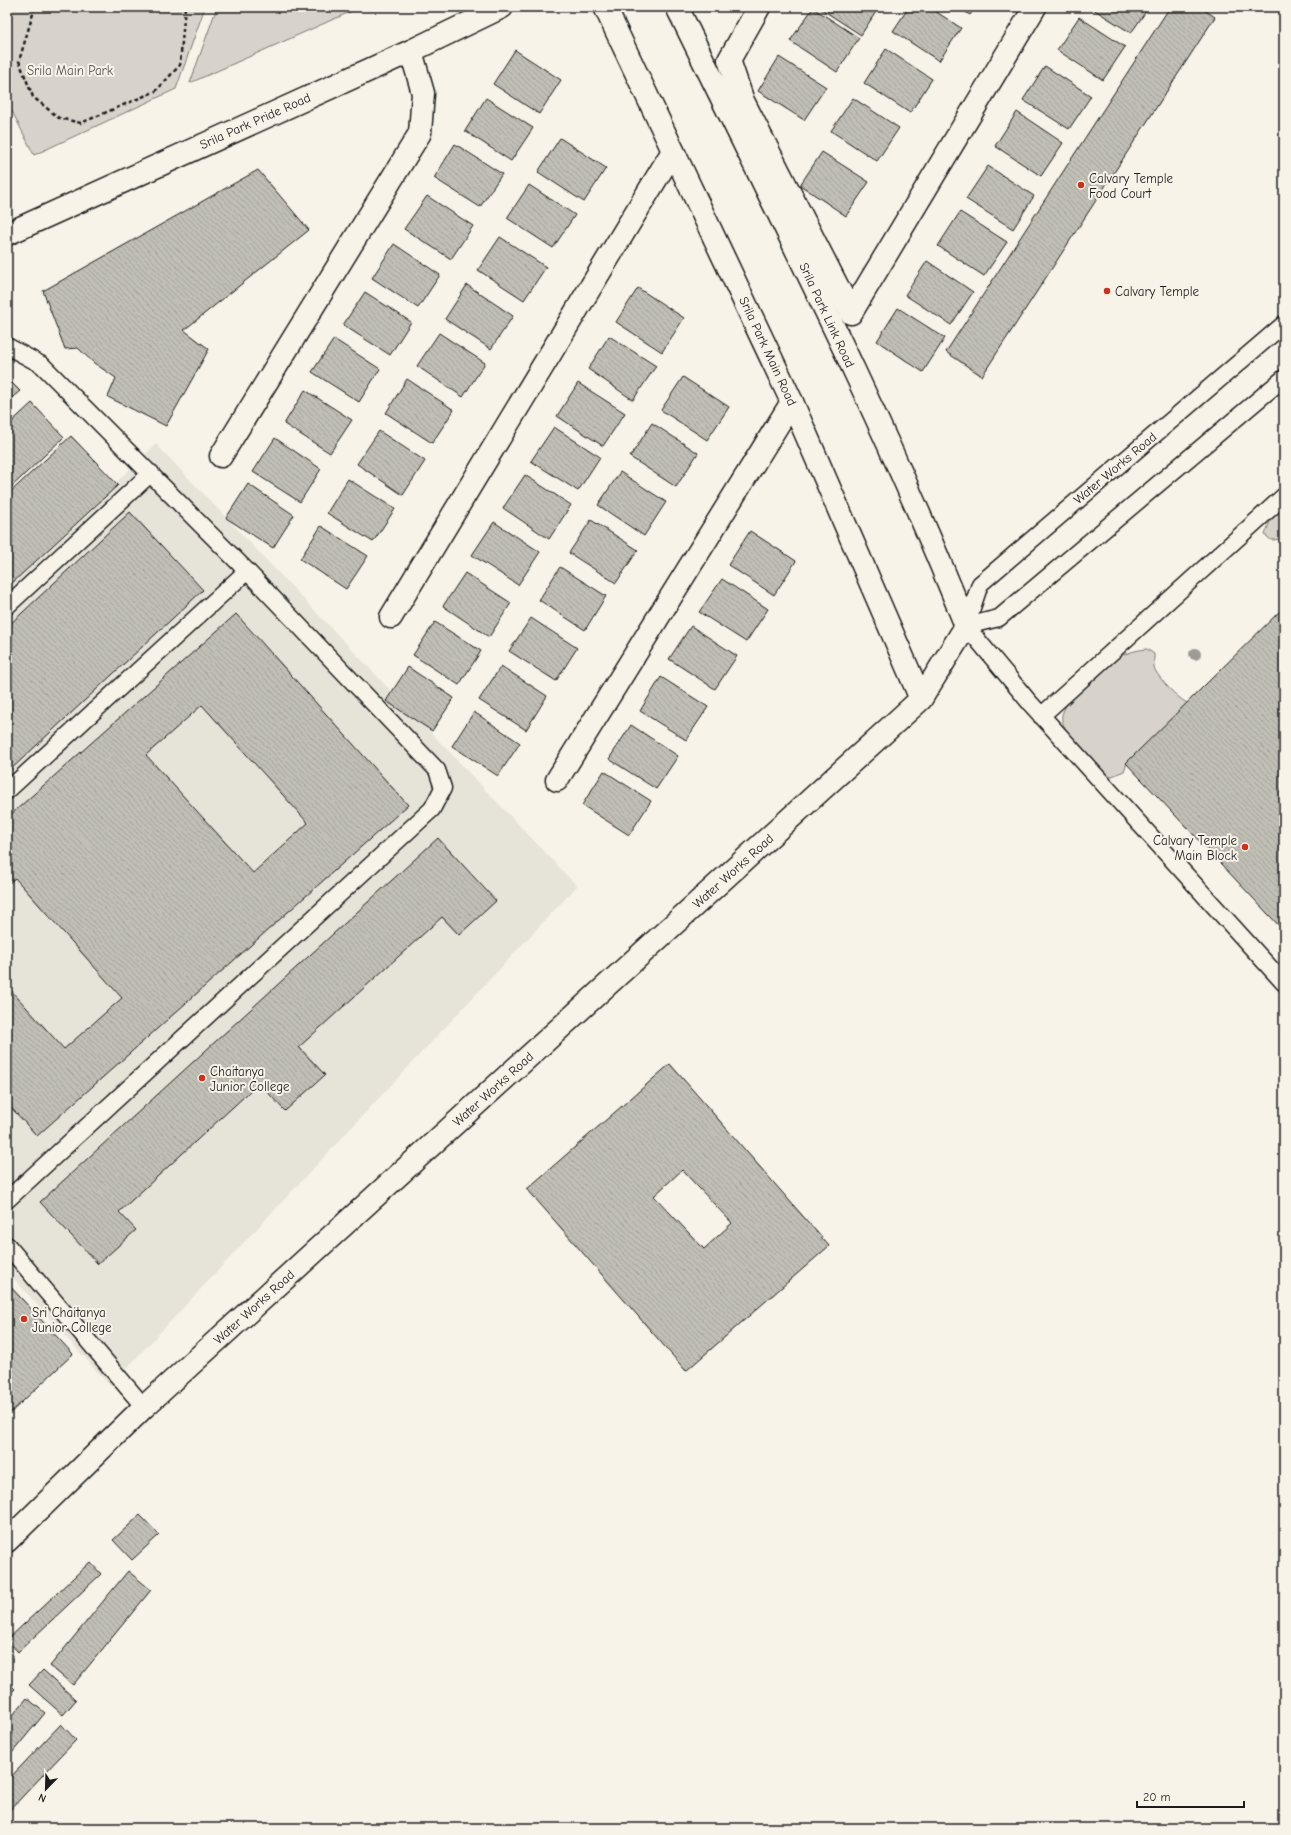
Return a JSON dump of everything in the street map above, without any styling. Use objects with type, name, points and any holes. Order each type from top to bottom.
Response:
[{"type":"street","name":"Srila Park Pride Road","points":[[7,234],[411,51],[502,7]]},
{"type":"street","name":"Srila Park Main Road","points":[[605,7],[792,402],[921,699]]},
{"type":"street","name":"Srila Park Link Road","points":[[678,7],[835,331],[940,561],[966,626]]},
{"type":"street","points":[[759,7],[729,60],[743,101],[851,313],[1035,7]]},
{"type":"street","points":[[222,456],[420,133],[423,93],[411,51]]},
{"type":"street","points":[[391,617],[673,150]]},
{"type":"street","points":[[557,780],[792,402]]},
{"type":"street","name":"Water Works Road","points":[[7,1540],[144,1407],[921,699],[966,626]]},
{"type":"lane","name":"Water Works Road","points":[[966,626],[980,584],[1284,324]]},
{"type":"lane","points":[[7,346],[42,365],[151,473],[437,770],[444,788],[432,809],[7,1200]]},
{"type":"lane","points":[[1284,378],[999,618],[966,626],[1041,716],[1284,983]]},
{"type":"lane","points":[[7,606],[151,473]]},
{"type":"lane","points":[[1041,716],[1284,496]]},
{"type":"lane","points":[[7,791],[247,571]]},
{"type":"lane","points":[[7,1245],[144,1407]]},
{"type":"path","points":[[35,7],[19,62],[33,97],[59,118],[81,123],[156,91],[180,65],[185,7]]},
{"type":"shaded area","name":"Chaitanya Junior College","points":[[156,444],[577,886],[110,1386],[7,1271],[7,588]]},
{"type":"green space","name":"Srila Main Park","points":[[7,7],[205,7],[176,89],[34,155],[7,101]]},
{"type":"green space","points":[[217,7],[361,7],[190,83]]},
{"type":"green space","points":[[1284,507],[1284,539],[1271,540],[1265,535],[1270,521]]},
{"type":"green space","points":[[1147,649],[1154,654],[1154,668],[1158,675],[1173,693],[1187,703],[1127,763],[1124,771],[1105,779],[1093,767],[1074,743],[1064,727],[1062,713],[1066,705],[1080,688],[1110,662],[1127,653]]},
{"type":"building","points":[[818,7],[879,7],[861,35]]},
{"type":"building","points":[[909,7],[929,7],[961,28],[939,61],[893,31]]},
{"type":"building","points":[[958,7],[975,7],[970,15]]},
{"type":"building","points":[[1090,7],[1149,7],[1131,33]]},
{"type":"building","name":"Calvary Temple Food Court","points":[[1170,7],[1200,7],[1215,17],[982,376],[946,352]]},
{"type":"building","points":[[813,8],[859,38],[837,72],[790,41]]},
{"type":"building","points":[[1079,17],[1125,47],[1103,80],[1057,50]]},
{"type":"building","points":[[886,49],[932,79],[910,113],[864,83]]},
{"type":"building","points":[[515,50],[561,80],[539,114],[493,84]]},
{"type":"building","points":[[779,57],[826,87],[804,120],[758,91]]},
{"type":"building","points":[[1045,66],[1091,96],[1069,129],[1023,100]]},
{"type":"building","points":[[486,98],[533,128],[511,161],[465,131]]},
{"type":"building","points":[[853,98],[899,128],[877,161],[831,131]]},
{"type":"building","points":[[1017,112],[1063,143],[1041,176],[995,146]]},
{"type":"building","points":[[560,138],[606,168],[584,202],[538,172]]},
{"type":"building","points":[[455,144],[502,174],[480,207],[434,178]]},
{"type":"building","points":[[822,152],[869,182],[846,216],[800,185]]},
{"type":"building","points":[[988,166],[1034,196],[1013,229],[966,199]]},
{"type":"building","points":[[258,170],[309,230],[184,330],[209,349],[166,426],[108,397],[116,378],[94,363],[78,348],[65,349],[43,291]]},
{"type":"building","points":[[529,185],[575,215],[553,248],[507,218]]},
{"type":"building","points":[[427,196],[473,226],[451,259],[404,229]]},
{"type":"building","points":[[960,212],[1007,242],[984,276],[938,246]]},
{"type":"building","points":[[500,237],[546,267],[524,300],[478,270]]},
{"type":"building","points":[[394,244],[440,275],[418,308],[372,278]]},
{"type":"building","points":[[927,261],[973,292],[951,325],[905,295]]},
{"type":"building","points":[[467,285],[513,316],[491,349],[445,319]]},
{"type":"building","points":[[638,288],[684,318],[662,352],[616,322]]},
{"type":"building","points":[[365,292],[411,322],[390,355],[343,325]]},
{"type":"building","points":[[898,308],[945,338],[923,372],[877,341]]},
{"type":"building","points":[[439,333],[485,363],[463,397],[417,366]]},
{"type":"building","points":[[609,336],[656,366],[633,400],[588,369]]},
{"type":"building","points":[[334,339],[380,369],[359,402],[312,372]]},
{"type":"building","points":[[683,377],[729,407],[707,440],[661,410]]},
{"type":"building","points":[[7,378],[20,391],[7,402]]},
{"type":"building","points":[[407,379],[454,410],[432,443],[386,413]]},
{"type":"building","points":[[578,383],[625,413],[603,446],[557,416]]},
{"type":"building","points":[[305,390],[352,420],[330,453],[284,424]]},
{"type":"building","points":[[32,403],[64,437],[7,491],[7,426]]},
{"type":"building","points":[[652,423],[698,453],[676,487],[630,457]]},
{"type":"building","points":[[554,427],[600,457],[578,491],[531,461]]},
{"type":"building","points":[[379,431],[425,461],[403,495],[357,464]]},
{"type":"building","points":[[71,436],[118,485],[10,585],[7,582],[7,495]]},
{"type":"building","points":[[275,438],[321,469],[300,502],[253,472]]},
{"type":"building","points":[[620,472],[666,502],[644,536],[598,505]]},
{"type":"building","points":[[525,475],[571,505],[549,539],[503,508]]},
{"type":"building","points":[[348,479],[395,509],[373,542],[327,513]]},
{"type":"building","points":[[248,484],[294,515],[273,548],[226,518]]},
{"type":"building","points":[[130,512],[203,590],[7,773],[7,627]]},
{"type":"building","points":[[591,520],[638,550],[616,583],[569,553]]},
{"type":"building","points":[[494,522],[540,552],[518,585],[472,555]]},
{"type":"building","points":[[321,526],[368,556],[346,589],[300,559]]},
{"type":"building","points":[[750,531],[796,561],[774,595],[728,565]]},
{"type":"building","points":[[560,567],[606,596],[585,630],[539,600]]},
{"type":"building","points":[[465,573],[511,603],[489,637],[443,606]]},
{"type":"building","points":[[722,579],[768,609],[746,642],[699,612]]},
{"type":"building","name":"Calvary Temple Main Block","points":[[1284,607],[1284,931],[1126,763]]},
{"type":"building","points":[[236,614],[408,805],[37,1136],[7,1103],[7,986],[64,1049],[122,998],[15,878],[7,885],[7,818]],"holes":[[[202,705],[308,823],[253,873],[146,755]]]},
{"type":"building","points":[[531,618],[577,648],[556,681],[509,651]]},
{"type":"building","points":[[435,622],[481,651],[459,685],[413,655]]},
{"type":"building","points":[[691,626],[737,656],[715,689],[669,659]]},
{"type":"building","points":[[501,666],[547,696],[526,730],[479,700]]},
{"type":"building","points":[[408,667],[454,698],[432,731],[386,701]]},
{"type":"building","points":[[661,677],[708,707],[686,740],[640,711]]},
{"type":"building","points":[[474,712],[520,743],[498,776],[452,746]]},
{"type":"building","points":[[631,725],[678,756],[656,789],[609,759]]},
{"type":"building","points":[[604,771],[651,801],[629,835],[582,805]]},
{"type":"building","points":[[438,838],[496,901],[459,935],[442,917],[299,1047],[325,1075],[285,1111],[259,1083],[119,1212],[136,1230],[98,1264],[40,1202]]},
{"type":"building","points":[[670,1064],[829,1246],[686,1371],[527,1189]],"holes":[[[682,1170],[732,1223],[704,1249],[654,1196]]]},
{"type":"building","name":"Sri Chaitanya Junior College","points":[[7,1283],[73,1354],[7,1416]]},
{"type":"building","points":[[140,1515],[159,1535],[132,1560],[113,1540]]},
{"type":"building","points":[[90,1562],[101,1574],[18,1652],[7,1640]]},
{"type":"building","points":[[128,1571],[151,1590],[73,1685],[50,1666]]},
{"type":"building","points":[[43,1670],[76,1700],[63,1715],[29,1685]]},
{"type":"building","points":[[7,1682],[15,1689],[7,1697]]},
{"type":"building","points":[[27,1698],[45,1713],[7,1759],[7,1722]]},
{"type":"building","points":[[61,1724],[76,1740],[7,1813],[7,1781]]},
{"type":"place","name":"Calvary Temple Food Court","points":[[1081,185]]},
{"type":"place","name":"Calvary Temple","points":[[1107,291]]},
{"type":"place","name":"Calvary Temple Main Block","points":[[1245,847]]},
{"type":"place","name":"Chaitanya Junior College","points":[[202,1078]]},
{"type":"place","name":"Sri Chaitanya Junior College","points":[[24,1319]]}]
